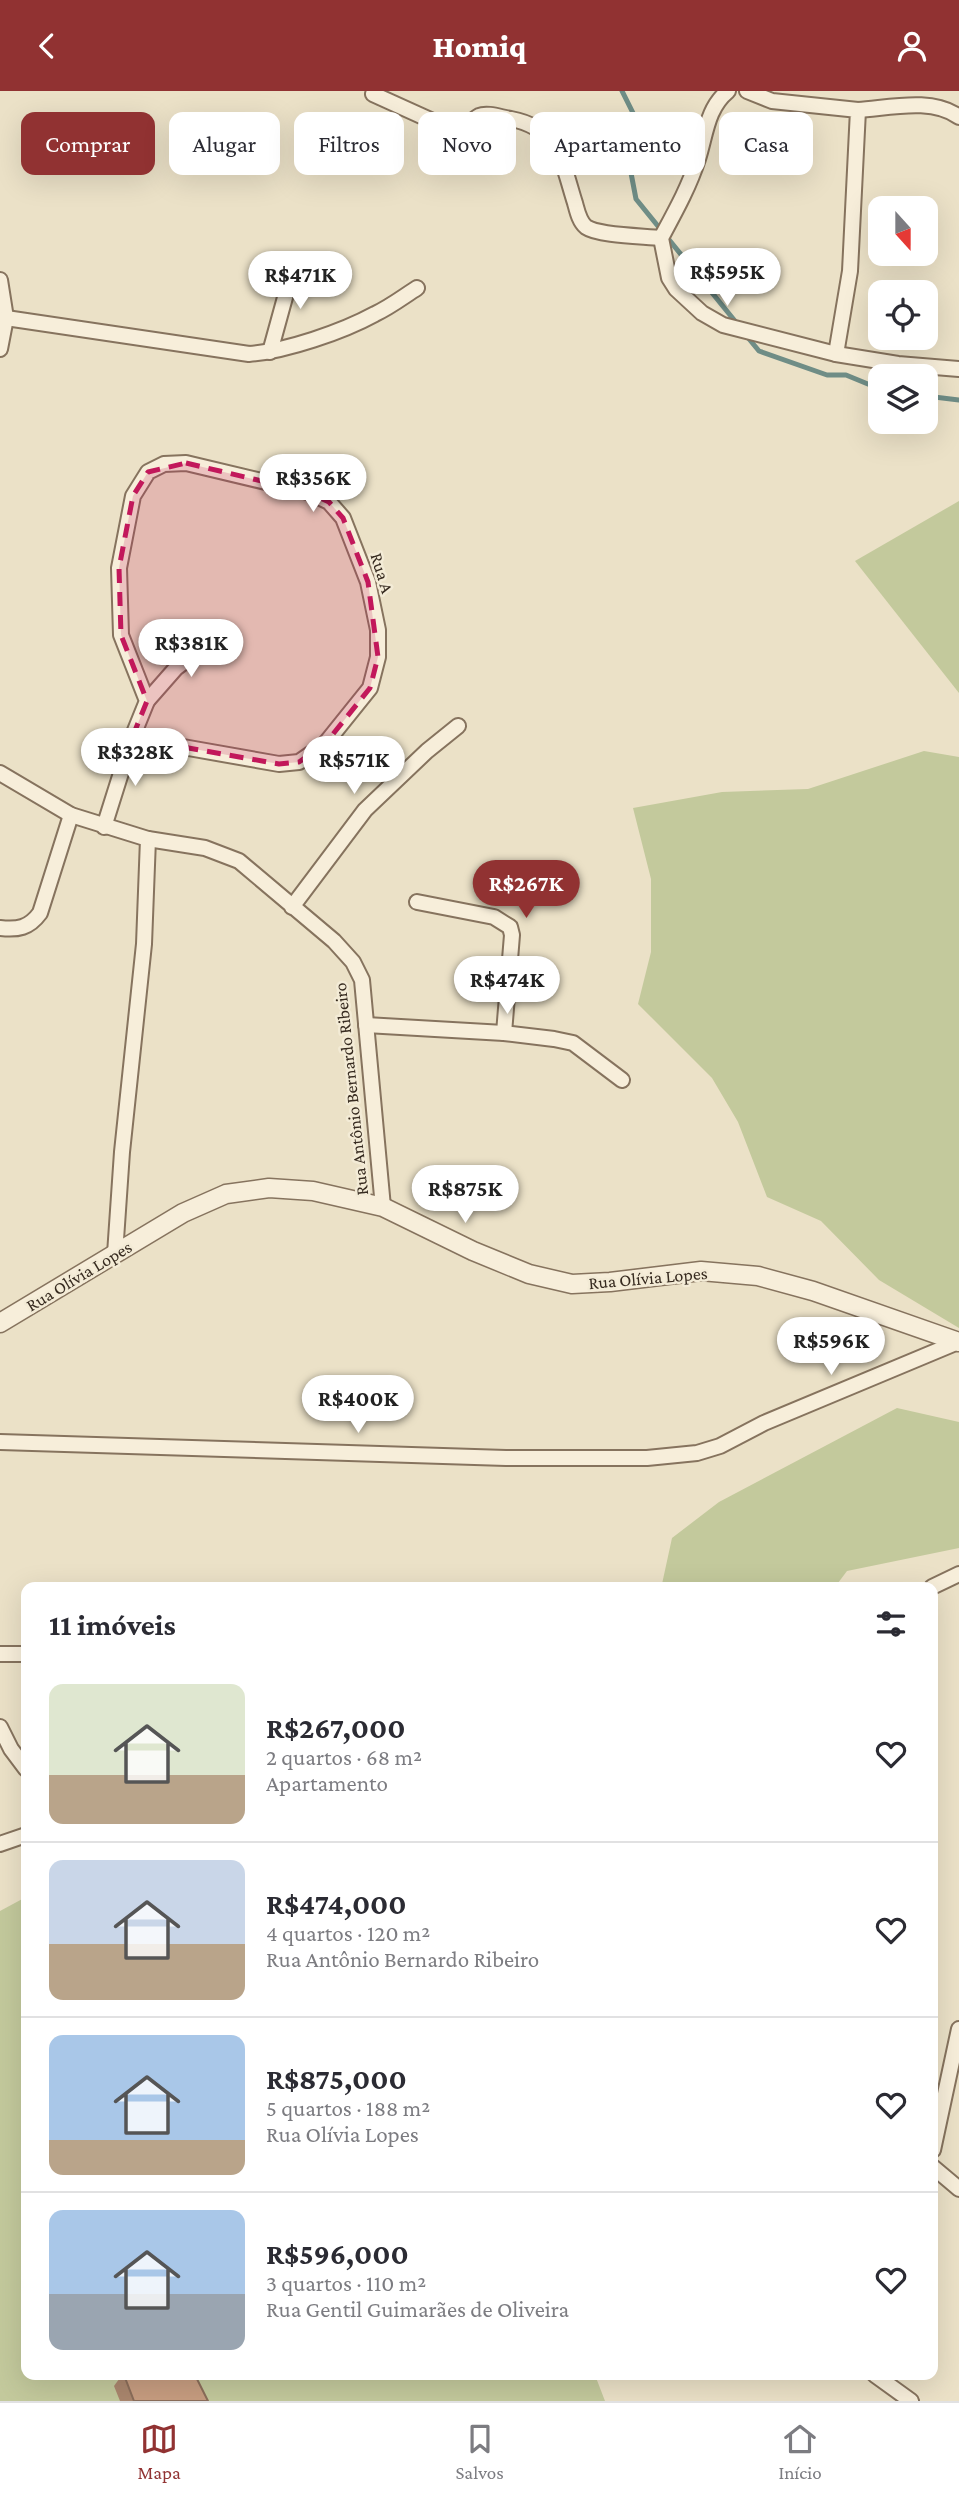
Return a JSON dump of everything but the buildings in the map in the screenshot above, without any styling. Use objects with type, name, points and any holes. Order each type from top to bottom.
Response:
[{"type":"street","points":[[728,91],[715,104],[698,159],[679,206],[661,237],[669,278],[676,289],[702,313],[723,325],[836,354],[898,364],[959,369]]},
{"type":"street","points":[[747,91],[772,101],[858,110],[938,107],[959,117]]},
{"type":"street","points":[[373,94],[459,133],[466,130],[477,117],[485,115],[524,122],[542,130],[557,148],[579,217],[587,227],[614,234],[661,237]]},
{"type":"street","points":[[836,354],[850,271],[858,110]]},
{"type":"street","points":[[270,352],[295,261]]},
{"type":"street","points":[[0,280],[6,318],[0,349]]},
{"type":"street","points":[[6,318],[249,353],[270,352],[377,314],[417,288]]},
{"type":"street","name":"Rua A","points":[[132,738],[279,764],[299,762],[325,744],[370,688],[377,657],[378,630],[368,582],[343,518],[329,502],[307,492],[186,463],[163,464],[148,472],[133,496],[119,568],[121,635],[147,701]]},
{"type":"street","points":[[104,827],[132,738],[147,701],[176,668],[216,638]]},
{"type":"street","points":[[292,907],[365,810],[427,751],[458,726]]},
{"type":"street","name":"Rua Antônio Bernardo Ribeiro","points":[[0,773],[71,815],[148,839],[205,848],[239,861],[334,941],[352,962],[362,980],[383,1207]]},
{"type":"street","points":[[0,928],[22,928],[32,924],[40,913],[71,815]]},
{"type":"street","points":[[115,1254],[122,1152],[144,944],[148,839]]},
{"type":"street","points":[[416,902],[494,917],[510,927],[512,935],[504,1033]]},
{"type":"street","points":[[366,1025],[504,1033],[573,1044],[622,1080]]},
{"type":"street","name":"Rua Olívia Lopes","points":[[0,1323],[183,1213],[226,1194],[269,1188],[313,1191],[383,1207],[473,1251],[529,1274],[572,1284],[701,1271],[758,1276],[813,1291],[959,1342]]},
{"type":"street","points":[[0,1443],[506,1458],[647,1458],[698,1453],[720,1446],[764,1423],[959,1342]]},
{"type":"street","points":[[938,1584],[959,1574]]},
{"type":"street","points":[[0,1654],[21,1654]]},
{"type":"street","points":[[0,1727],[21,1762]]},
{"type":"street","points":[[0,1844],[21,1837]]},
{"type":"street","points":[[938,2127],[959,2029]]},
{"type":"street","points":[[938,2171],[959,2189]]},
{"type":"street","points":[[882,2380],[911,2401]]},
{"type":"highlighted area","points":[[186,463],[308,492],[329,502],[343,518],[368,582],[378,657],[370,688],[325,744],[299,762],[279,764],[132,738],[147,701],[121,635],[119,568],[133,496],[148,472]]},
{"type":"green space","points":[[959,501],[959,693],[855,561]]},
{"type":"green space","points":[[924,751],[959,757],[959,1328],[879,1280],[821,1221],[767,1197],[738,1122],[712,1078],[638,1004],[651,952],[651,879],[633,808],[722,792],[808,789]]},
{"type":"green space","points":[[897,1408],[959,1422],[959,1548],[847,1571],[839,1582],[662,1582],[672,1538],[719,1502]]},
{"type":"green space","points":[[21,1900],[21,2380],[597,2380],[605,2401],[0,2401],[0,1911]]},
{"type":"waterway","points":[[622,91],[647,141],[645,159],[631,173],[636,199],[739,326]]},
{"type":"waterway","points":[[745,334],[759,351],[827,375],[846,375],[868,384]]},
{"type":"waterway","points":[[938,397],[959,400]]}]
